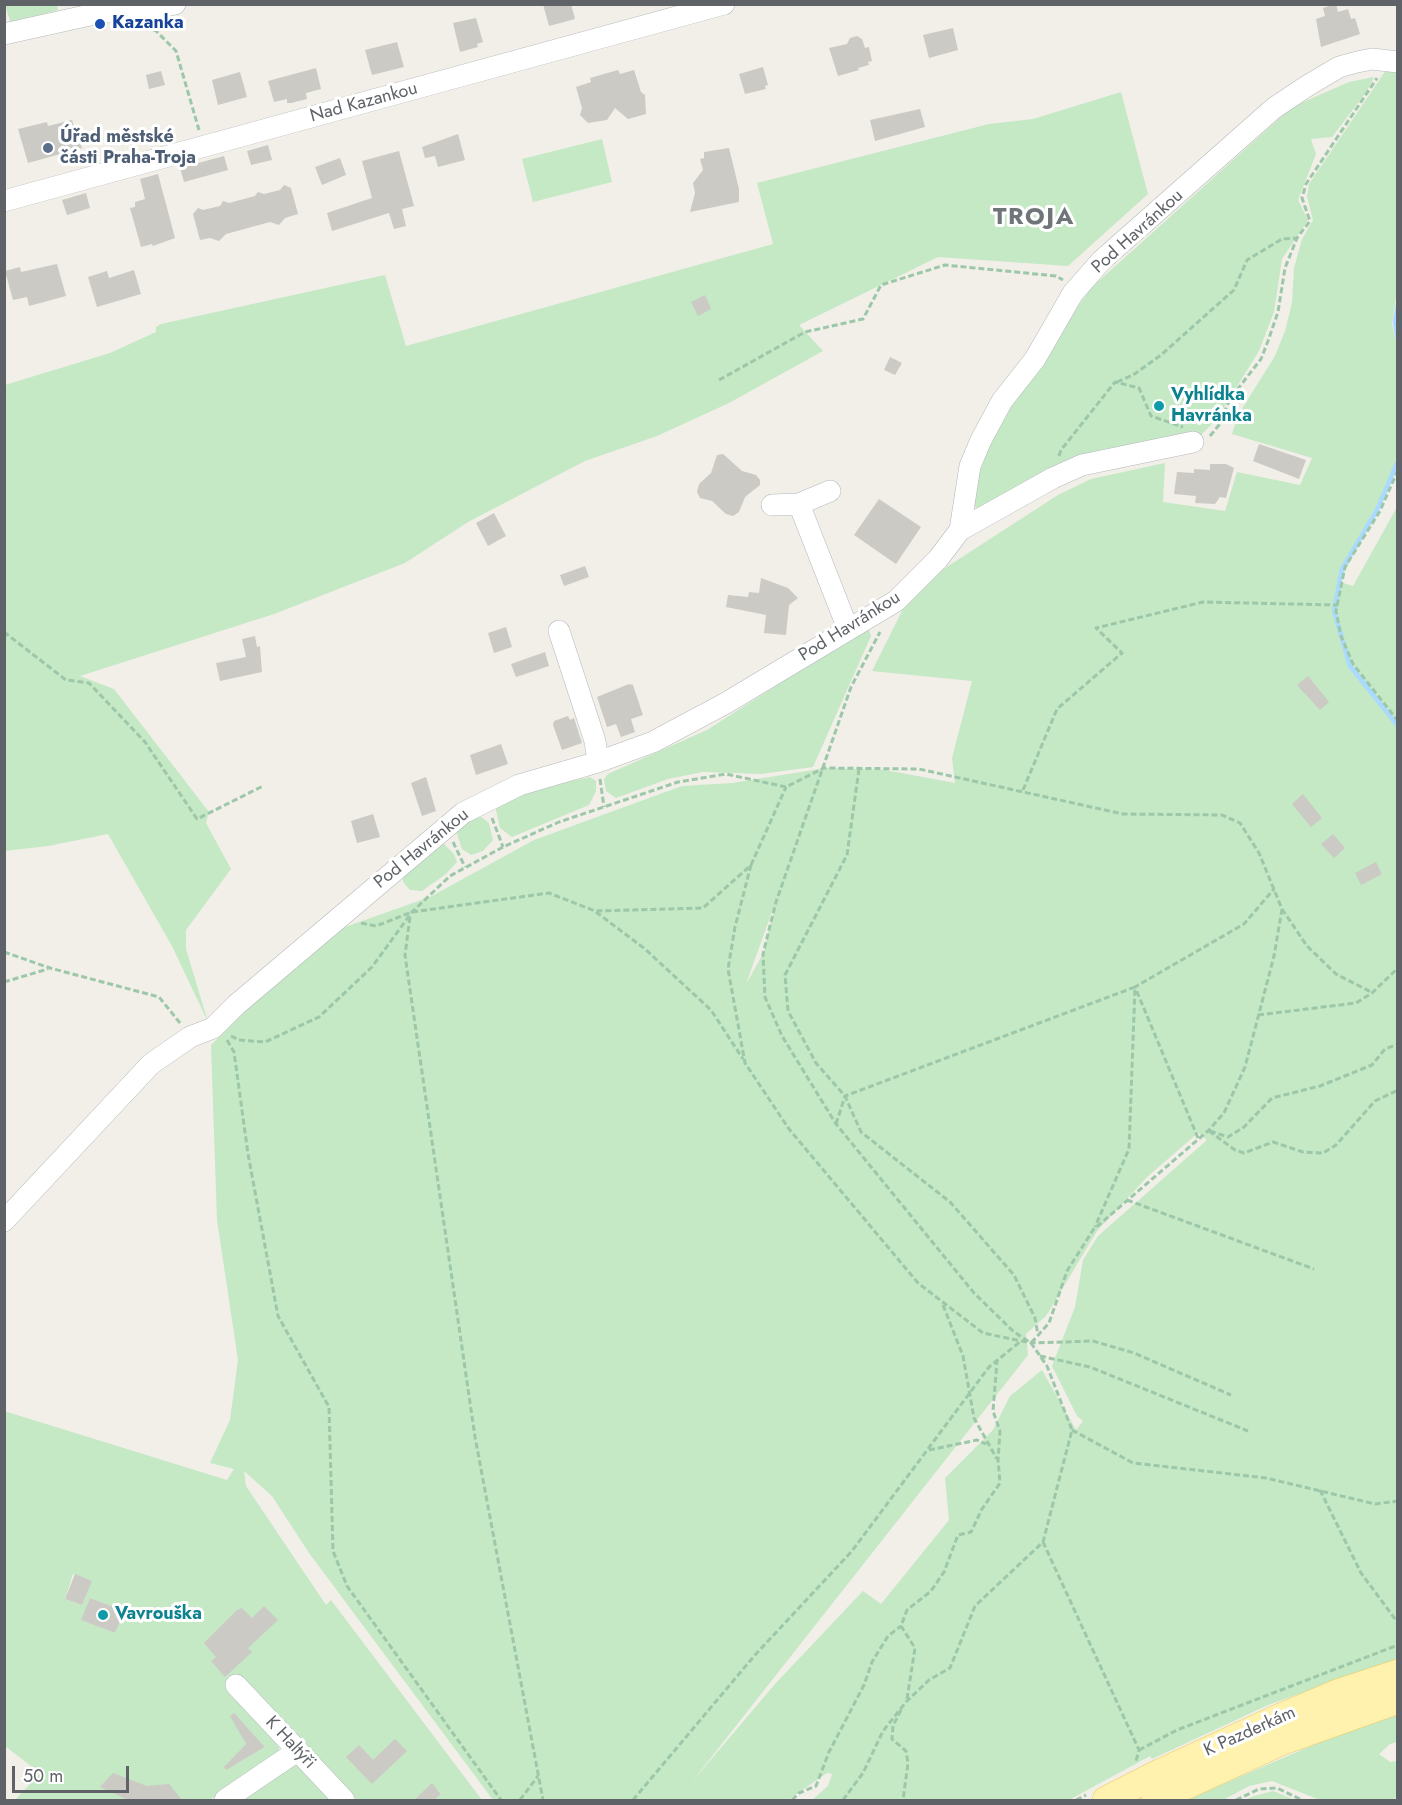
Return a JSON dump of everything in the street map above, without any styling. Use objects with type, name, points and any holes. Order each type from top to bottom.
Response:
[{"type":"main road","name":"K Pazderkám","points":[[1106,1800],[1276,1719],[1340,1692],[1398,1673]]},
{"type":"main road","name":"K Pazderkám","points":[[1155,1800],[1283,1741],[1398,1700]]},
{"type":"street","points":[[4,34],[99,13],[175,4]]},
{"type":"street","name":"Nad Kazankou","points":[[4,201],[724,4]]},
{"type":"street","name":"Pod Havránkou","points":[[960,530],[970,466],[981,440],[1002,401],[1035,359],[1078,287],[1102,260],[1274,108],[1339,67],[1372,59],[1393,61]]},
{"type":"street","name":"Pod Havránkou","points":[[4,1221],[151,1064],[190,1037],[213,1028],[236,1005],[463,813],[519,785],[598,762],[653,742],[726,703],[896,601],[933,566],[960,530],[1053,478],[1082,465],[1193,442]]},
{"type":"street","points":[[772,505],[800,504],[830,491]]},
{"type":"street","points":[[800,504],[848,629]]},
{"type":"street","points":[[559,631],[595,741],[598,762]]},
{"type":"street","name":"K Haltýři","points":[[236,1685],[344,1800]]},
{"type":"street","points":[[225,1800],[297,1751]]},
{"type":"path","points":[[139,25],[156,31],[176,51],[201,137]]},
{"type":"path","points":[[1115,382],[1139,388],[1151,416],[1182,425],[1193,442],[1209,437],[1219,425],[1230,399],[1261,359],[1278,312],[1285,268],[1297,238],[1310,221],[1302,198],[1306,184],[1393,61]]},
{"type":"path","points":[[1053,478],[1061,450],[1115,382],[1133,375],[1161,355],[1234,290],[1247,260],[1282,239],[1297,238]]},
{"type":"path","points":[[719,380],[804,332],[863,319],[881,285],[945,265],[1056,276],[1078,287]]},
{"type":"path","points":[[1398,470],[1380,511],[1345,567],[1336,611],[1341,636],[1353,664],[1398,721]]},
{"type":"path","points":[[843,1800],[863,1773],[883,1731],[906,1702],[929,1680],[950,1668],[975,1606],[1043,1542],[1072,1430],[1047,1366],[1031,1343],[1014,1332],[974,1293],[836,1124],[772,1017],[762,976],[763,954],[776,902],[851,687],[896,601]]},
{"type":"path","points":[[1023,790],[1057,709],[1122,653],[1096,628],[1203,603],[1338,604]]},
{"type":"path","points":[[4,632],[66,680],[89,683],[145,742],[197,819],[263,786]]},
{"type":"path","points":[[598,762],[604,807]]},
{"type":"path","points":[[213,1028],[239,1041],[265,1042],[319,1017],[372,967],[412,912],[450,876],[503,847],[559,822],[678,782],[726,774],[786,787],[824,768],[919,769],[1023,790],[1123,814],[1222,815],[1240,823],[1259,853],[1282,909],[1307,946],[1336,974],[1372,993]]},
{"type":"path","points":[[859,768],[847,855],[785,975],[788,1011],[816,1063],[845,1096],[861,1132],[950,1202],[1014,1275],[1035,1318],[1038,1335]]},
{"type":"path","points":[[745,1063],[728,969],[735,927],[751,865],[786,787]]},
{"type":"path","points":[[486,802],[503,847]]},
{"type":"path","points":[[447,827],[465,867]]},
{"type":"path","points":[[595,911],[703,908],[751,865]]},
{"type":"path","points":[[845,1096],[1135,987],[1244,924],[1274,889]]},
{"type":"path","points":[[339,918],[376,926],[412,912],[549,893],[595,911],[645,950],[711,1010],[789,1129],[918,1283],[943,1304],[983,1333],[1031,1343],[1093,1341],[1134,1353],[1231,1395]]},
{"type":"path","points":[[1094,1230],[1209,1130],[1224,1113],[1245,1067],[1274,956],[1282,909]]},
{"type":"path","points":[[412,912],[407,925],[405,955],[473,1426],[543,1800]]},
{"type":"path","points":[[4,952],[50,968],[159,998],[171,1010],[190,1037]]},
{"type":"path","points":[[4,982],[50,968]]},
{"type":"path","points":[[1258,1015],[1270,1011],[1335,1008],[1356,1003],[1372,993],[1398,968]]},
{"type":"path","points":[[1031,1343],[1049,1323],[1067,1271],[1094,1230],[1129,1149],[1135,987]]},
{"type":"path","points":[[1135,987],[1198,1138]]},
{"type":"path","points":[[213,1028],[223,1033],[234,1052],[248,1154],[278,1316],[329,1407],[333,1551],[346,1586],[501,1800]]},
{"type":"path","points":[[1209,1130],[1228,1137],[1244,1127],[1272,1098],[1320,1086],[1372,1065],[1385,1049],[1398,1044]]},
{"type":"path","points":[[1209,1130],[1235,1150],[1245,1153],[1273,1142],[1303,1152],[1323,1153],[1336,1145],[1375,1101],[1398,1090]]},
{"type":"path","points":[[836,1124],[845,1096]]},
{"type":"path","points":[[1127,1200],[1314,1269]]},
{"type":"path","points":[[943,1304],[963,1356],[968,1396],[974,1418],[987,1445],[998,1460]]},
{"type":"path","points":[[633,1800],[742,1670],[852,1551],[968,1396],[997,1360],[1021,1341]]},
{"type":"path","points":[[1040,1356],[1090,1367],[1248,1431]]},
{"type":"path","points":[[792,1800],[799,1792],[816,1786],[829,1752],[864,1684],[872,1662],[888,1636],[901,1626],[907,1610],[931,1591],[944,1572],[958,1534],[971,1532],[982,1509],[1000,1483],[999,1431],[993,1411],[997,1360]]},
{"type":"path","points":[[1072,1430],[1133,1463],[1266,1478],[1375,1504],[1398,1501]]},
{"type":"path","points":[[928,1450],[978,1440],[987,1445]]},
{"type":"path","points":[[1320,1490],[1361,1573],[1398,1623]]},
{"type":"path","points":[[1043,1542],[1139,1750],[1135,1765]]},
{"type":"path","points":[[901,1626],[915,1648],[914,1665],[906,1702],[893,1726],[892,1739],[906,1751],[908,1763],[906,1795],[903,1800]]},
{"type":"path","points":[[1139,1750],[1177,1730],[1398,1645]]},
{"type":"path","points":[[520,1800],[538,1776]]},
{"type":"path","points":[[1236,1800],[1259,1789],[1277,1788],[1302,1800]]},
{"type":"green space","points":[[5,5],[57,5],[58,10],[11,23]]},
{"type":"green space","points":[[1386,70],[1397,71],[1398,285],[1392,324],[1398,349],[1397,452],[1394,470],[1340,582],[1353,586],[1397,507],[1397,1659],[1268,1705],[1152,1759],[1150,1756],[1069,1800],[812,1800],[828,1786],[832,1774],[827,1773],[788,1800],[493,1800],[309,1553],[272,1496],[244,1471],[246,1486],[326,1605],[331,1600],[482,1800],[434,1800],[441,1793],[432,1784],[414,1800],[357,1800],[253,1691],[279,1743],[279,1753],[210,1800],[15,1800],[40,1773],[5,1746],[4,1411],[227,1480],[234,1469],[210,1463],[230,1420],[238,1360],[217,1220],[211,1045],[223,1033],[225,1022],[331,932],[430,897],[534,840],[682,786],[732,783],[826,768],[885,770],[955,783],[952,758],[972,681],[872,671],[905,605],[939,572],[1058,495],[1091,479],[1165,463],[1163,502],[1225,511],[1237,472],[1300,485],[1312,458],[1232,434],[1238,415],[1275,356],[1285,331],[1292,303],[1294,268],[1302,239],[1313,220],[1307,196],[1309,184]],"holes":[[[773,909],[763,954],[746,984]],[[1198,1133],[1207,1140],[1098,1236],[1083,1260],[1075,1307],[1052,1366],[1077,1416],[1083,1421],[1076,1430],[1042,1370],[1010,1396],[993,1430],[945,1478],[949,1520],[881,1604],[863,1591],[775,1684],[691,1783],[1028,1355],[1026,1334],[1046,1316],[1097,1231],[1147,1177]],[[73,1574],[91,1581],[82,1605],[65,1599]],[[90,1598],[125,1611],[115,1633],[82,1620]],[[243,1723],[265,1747],[238,1763],[238,1753],[246,1744],[242,1736]]]},
{"type":"green space","points":[[1374,77],[1367,91],[1332,137],[1311,139],[1316,154],[1298,200],[1308,220],[1282,259],[1274,312],[1259,351],[1216,420],[1200,436],[979,511],[970,500],[990,443],[1021,387],[1091,288],[1292,107],[1349,82]]},
{"type":"green space","points":[[1121,92],[1148,194],[1068,266],[938,257],[799,325],[823,351],[729,403],[657,436],[585,461],[468,522],[405,563],[274,614],[80,676],[114,689],[209,812],[206,823],[231,869],[186,930],[186,949],[208,1022],[172,946],[108,834],[48,846],[5,851],[5,385],[110,353],[156,332],[156,327],[161,324],[385,275],[406,346],[773,244],[757,183],[989,124],[1033,119]]},
{"type":"green space","points":[[602,139],[612,182],[533,202],[522,159]]},
{"type":"green space","points":[[863,630],[869,630],[871,636],[813,767],[761,774],[703,772],[668,779],[616,798],[606,791],[604,779],[608,774],[707,730]]},
{"type":"green space","points":[[590,777],[596,781],[596,791],[589,805],[512,837],[500,828],[495,805],[549,786]]},
{"type":"green space","points":[[481,817],[489,823],[493,840],[483,851],[471,855],[462,849],[457,834],[459,828],[469,819]]},
{"type":"green space","points":[[442,842],[454,854],[457,862],[446,874],[422,891],[410,890],[403,882],[403,874]]},
{"type":"green space","points":[[1397,1712],[1397,1742],[1390,1744],[1379,1754],[1390,1762],[1397,1761],[1397,1797],[1393,1800],[1320,1800],[1272,1781],[1249,1786],[1223,1800],[1186,1800],[1350,1729]]},
{"type":"green space","points":[[298,1763],[337,1800],[239,1800],[287,1766]]},
{"type":"green space","points":[[1273,1791],[1295,1800],[1246,1800],[1251,1797]]},
{"type":"building","points":[[543,4],[571,4],[575,19],[549,26]]},
{"type":"building","points":[[1336,4],[1338,12],[1348,9],[1351,19],[1355,18],[1360,34],[1321,47],[1316,19],[1325,16],[1323,8]]},
{"type":"building","points":[[476,18],[483,42],[477,44],[478,47],[460,52],[453,23]]},
{"type":"building","points":[[953,28],[958,50],[929,58],[923,35]]},
{"type":"building","points":[[857,36],[862,39],[865,48],[869,47],[872,61],[868,62],[869,65],[858,68],[859,70],[838,76],[829,48],[847,44],[850,38]]},
{"type":"building","points":[[397,42],[404,67],[372,75],[365,50]]},
{"type":"building","points":[[763,67],[768,85],[765,86],[766,89],[745,94],[739,74]]},
{"type":"building","points":[[316,68],[321,89],[306,93],[307,99],[291,103],[287,103],[287,99],[274,102],[268,81]]},
{"type":"building","points":[[618,70],[620,74],[634,70],[641,92],[645,95],[646,114],[628,119],[615,108],[607,120],[588,123],[580,115],[582,108],[576,87],[591,82],[590,78]]},
{"type":"building","points":[[161,71],[165,85],[149,89],[146,75]]},
{"type":"building","points":[[240,72],[247,97],[218,105],[212,80]]},
{"type":"building","points":[[920,109],[925,127],[875,141],[870,120]]},
{"type":"building","points":[[72,120],[82,148],[28,163],[18,129],[47,122],[48,126]]},
{"type":"building","points":[[458,134],[465,160],[438,167],[435,156],[425,158],[422,147]]},
{"type":"building","points":[[268,145],[272,160],[251,165],[247,151]]},
{"type":"building","points":[[729,148],[739,189],[739,202],[690,212],[695,193],[693,183],[703,170],[700,159],[704,158],[704,152]]},
{"type":"building","points":[[399,151],[414,206],[402,209],[406,226],[394,229],[389,213],[332,231],[327,213],[372,198],[362,161]]},
{"type":"building","points":[[224,156],[228,170],[184,182],[180,168]]},
{"type":"building","points":[[340,158],[346,175],[322,185],[315,167]]},
{"type":"building","points":[[158,174],[175,238],[153,246],[152,244],[141,247],[130,208],[135,207],[135,202],[145,199],[140,179]]},
{"type":"building","points":[[284,185],[291,188],[298,214],[285,218],[279,225],[270,222],[226,234],[219,241],[210,238],[200,240],[193,214],[198,208],[203,210],[220,206],[223,201],[229,203],[255,196],[258,192],[264,194],[280,190]]},
{"type":"building","points":[[86,193],[90,208],[67,215],[62,200]]},
{"type":"building","points":[[57,264],[66,296],[29,306],[27,297],[13,300],[5,271],[20,267],[21,272]]},
{"type":"building","points":[[134,270],[141,294],[97,307],[88,277],[107,271],[109,278]]},
{"type":"building","points":[[705,295],[711,309],[698,316],[691,302]]},
{"type":"building","points":[[890,357],[902,363],[895,375],[884,370]]},
{"type":"building","points":[[1259,444],[1306,460],[1299,479],[1253,461]]},
{"type":"building","points":[[723,454],[742,471],[756,475],[760,480],[760,485],[745,497],[739,512],[733,516],[726,514],[712,501],[700,498],[697,492],[699,484],[711,473],[717,455]]},
{"type":"building","points":[[1210,464],[1226,464],[1234,468],[1226,498],[1220,497],[1215,504],[1195,503],[1196,496],[1174,494],[1177,472],[1194,473],[1194,469],[1210,470]]},
{"type":"building","points":[[879,499],[921,527],[896,564],[854,535]]},
{"type":"building","points":[[494,513],[506,536],[488,546],[476,523]]},
{"type":"building","points":[[585,566],[589,577],[564,586],[560,575]]},
{"type":"building","points":[[761,578],[788,588],[798,598],[789,605],[786,635],[764,633],[766,615],[726,607],[728,595],[748,597],[749,592],[759,593]]},
{"type":"building","points":[[506,627],[512,647],[494,653],[488,633]]},
{"type":"building","points":[[255,636],[257,647],[260,646],[262,672],[220,681],[216,663],[246,657],[242,639]]},
{"type":"building","points":[[545,652],[549,666],[516,677],[511,664]]},
{"type":"building","points":[[1308,676],[1329,702],[1320,710],[1297,685]]},
{"type":"building","points":[[629,684],[633,685],[643,715],[631,719],[635,732],[621,737],[616,724],[607,727],[597,697]]},
{"type":"building","points":[[568,716],[570,720],[574,718],[582,743],[562,750],[553,725],[554,721]]},
{"type":"building","points":[[501,744],[508,764],[476,775],[470,755]]},
{"type":"building","points":[[426,777],[436,811],[422,816],[411,783]]},
{"type":"building","points":[[1303,794],[1322,818],[1311,827],[1292,804]]},
{"type":"building","points":[[373,814],[380,837],[357,843],[351,821]]},
{"type":"building","points":[[1333,834],[1345,848],[1334,858],[1321,844]]},
{"type":"building","points":[[1376,862],[1382,874],[1361,885],[1355,873]]},
{"type":"building","points":[[75,1574],[92,1581],[82,1605],[65,1599]]},
{"type":"building","name":"Vavrouška","points":[[90,1598],[125,1611],[115,1633],[81,1620]]},
{"type":"building","points":[[264,1606],[278,1620],[248,1648],[252,1652],[225,1677],[211,1661],[216,1657],[204,1643],[237,1610],[242,1608],[252,1618]]},
{"type":"building","points":[[234,1713],[265,1747],[226,1770],[224,1767],[246,1744],[230,1716]]},
{"type":"building","points":[[395,1739],[407,1751],[372,1784],[346,1757],[359,1745],[373,1760]]},
{"type":"building","points":[[113,1773],[147,1786],[169,1784],[182,1800],[128,1800],[100,1787]]},
{"type":"building","points":[[432,1783],[441,1794],[434,1800],[414,1800]]},
{"type":"waterway","points":[[1398,305],[1395,322],[1398,339]]},
{"type":"waterway","points":[[1398,461],[1377,510],[1342,569],[1334,611],[1350,666],[1398,726]]},
{"type":"place","name":"Kazanka","points":[[100,24]]},
{"type":"place","name":"Úřad městské části Praha-Troja","points":[[48,148]]},
{"type":"place","name":"Vyhlídka Havránka","points":[[1159,406]]},
{"type":"place","name":"Vavrouška","points":[[103,1615]]},
{"type":"district","name":"TROJA","points":[[1034,218]]}]
